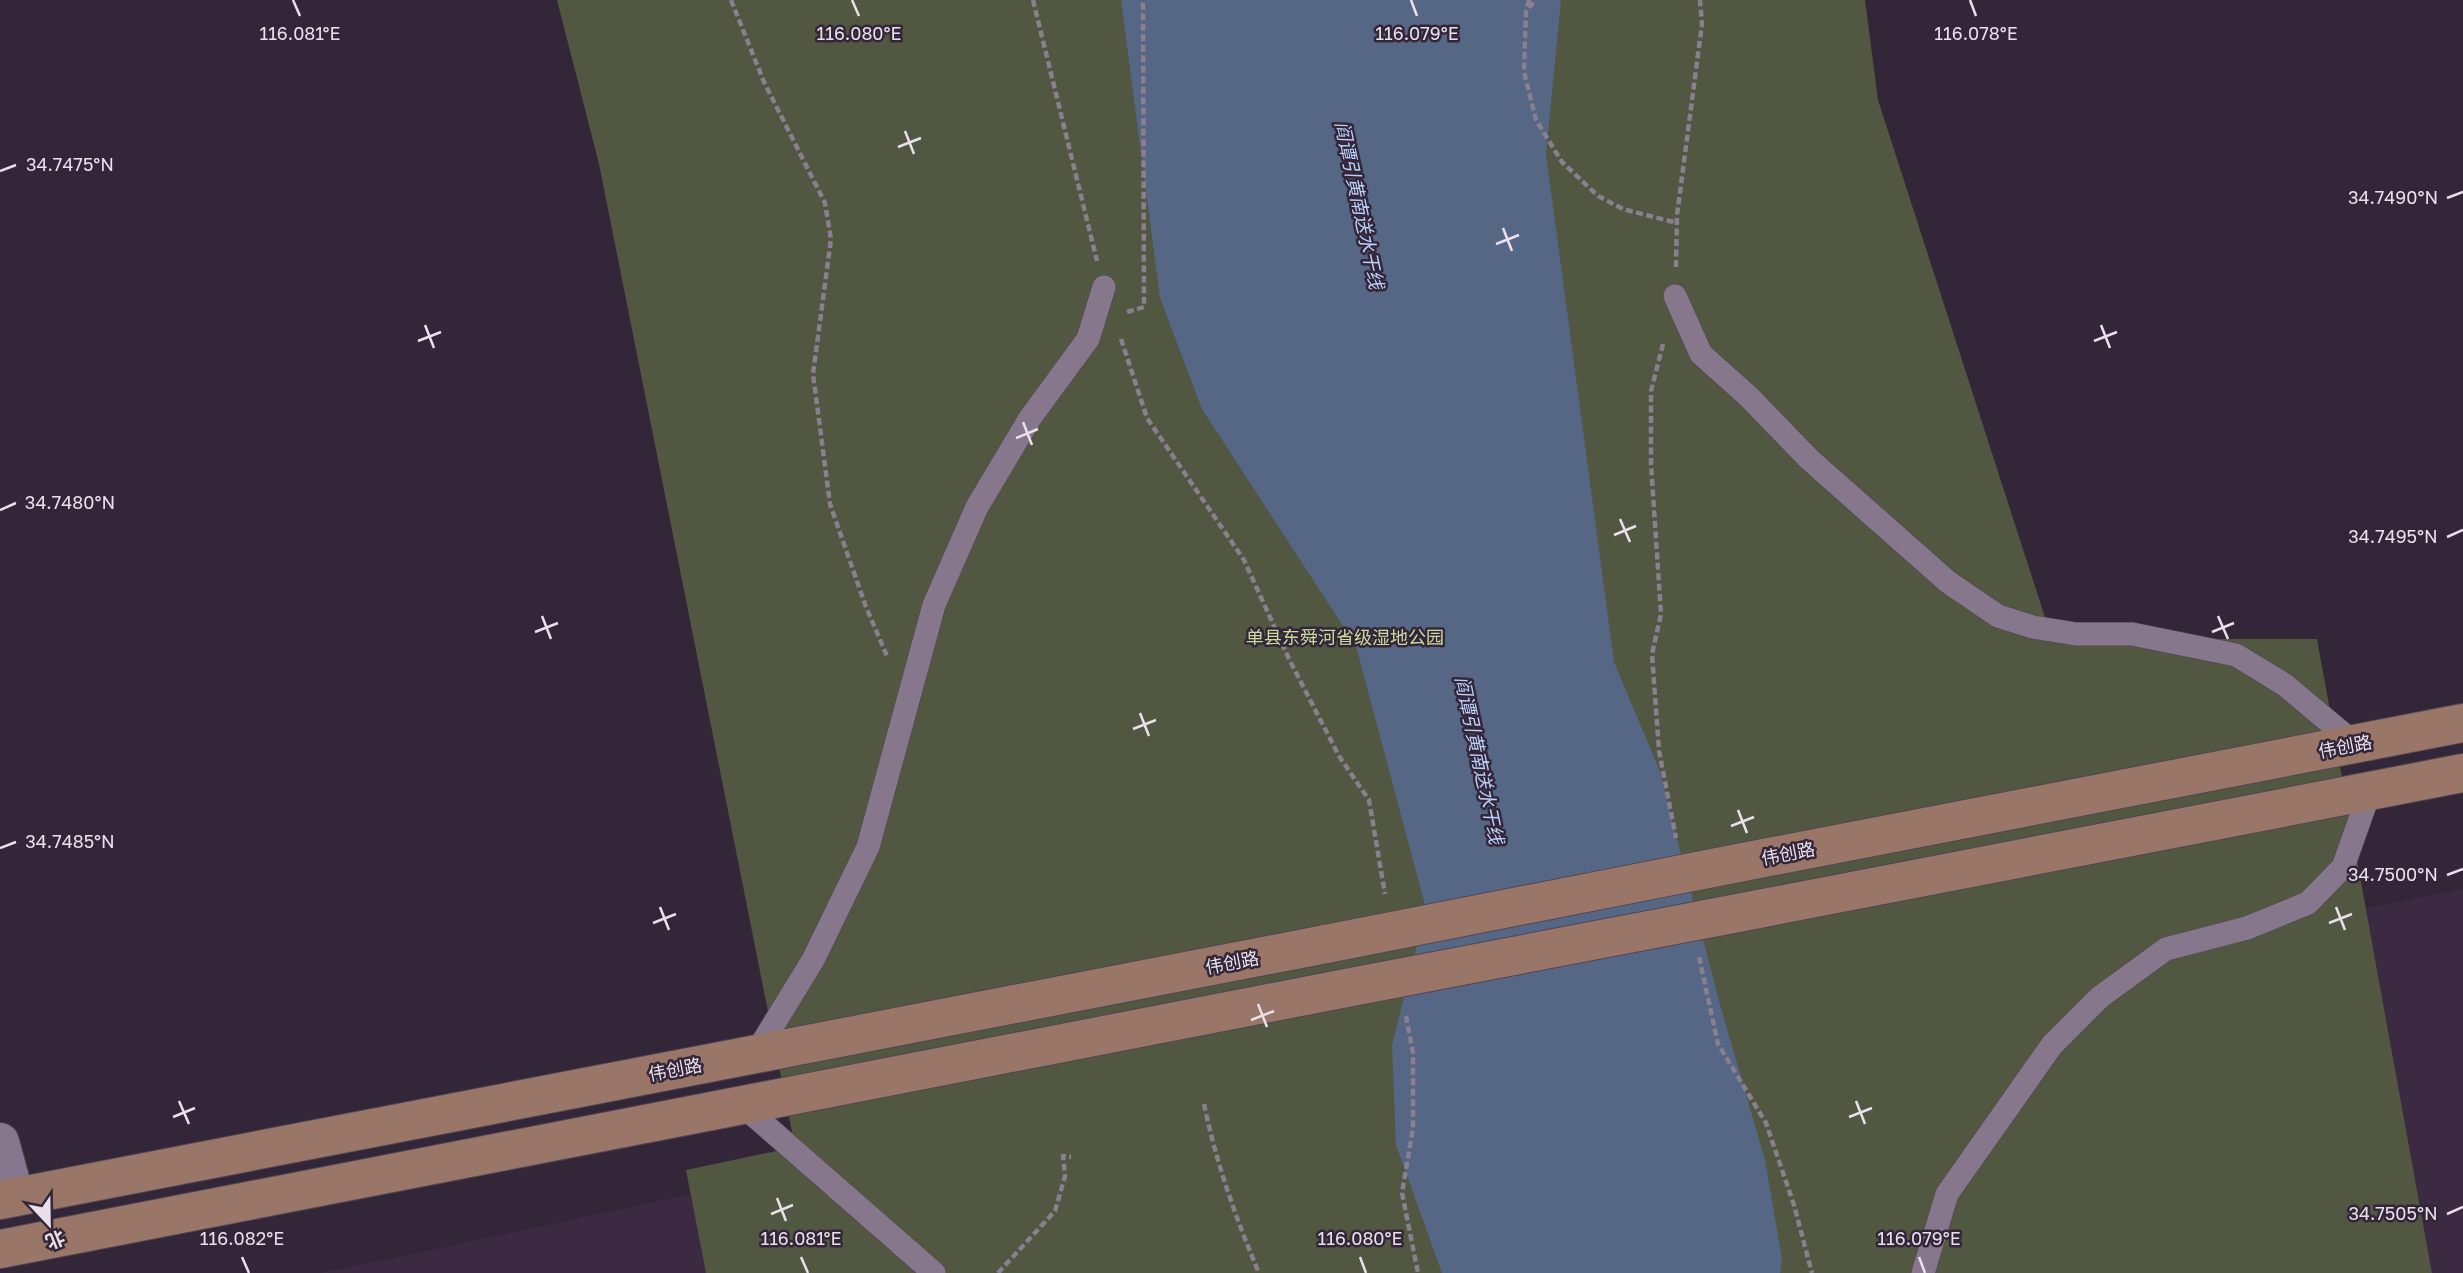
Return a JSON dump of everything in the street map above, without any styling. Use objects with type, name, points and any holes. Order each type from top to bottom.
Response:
[{"type":"street","name":"伟创路","points":[[7,1199],[2463,723]]},
{"type":"street","points":[[0,1249],[2463,773]]},
{"type":"street","points":[[0,1142],[7,1199]]},
{"type":"lane","points":[[756,1054],[813,960],[868,847],[934,604],[977,507],[1030,418],[1088,339],[1104,287]]},
{"type":"lane","points":[[1675,296],[1701,354],[1749,397],[1819,468],[1948,582],[1998,616],[2033,627],[2076,634],[2132,634],[2236,654],[2285,685],[2354,743]]},
{"type":"lane","points":[[1923,1273],[1947,1194],[2052,1045],[2100,997],[2166,949],[2247,928],[2308,903],[2343,867],[2370,791]]},
{"type":"lane","points":[[742,1105],[934,1273]]},
{"type":"path","points":[[731,0],[764,82],[825,203],[831,239],[813,374],[830,504],[866,607],[906,702]]},
{"type":"path","points":[[1032,0],[1104,287],[1147,418],[1244,560],[1289,659],[1339,756],[1369,800],[1387,906]]},
{"type":"path","points":[[1143,0],[1144,307]]},
{"type":"path","points":[[1529,0],[1526,11],[1524,72],[1536,120],[1562,162],[1598,196],[1623,209],[1677,223]]},
{"type":"path","points":[[1526,11],[1535,0]]},
{"type":"path","points":[[1677,845],[1659,751],[1652,654],[1661,614],[1651,464],[1651,391],[1675,296],[1677,223],[1702,24],[1700,0]]},
{"type":"path","points":[[1698,952],[1718,1044],[1766,1123],[1794,1205],[1812,1273]]},
{"type":"path","points":[[1406,1013],[1413,1053],[1413,1128],[1402,1193],[1418,1273]]},
{"type":"path","points":[[1204,1104],[1210,1132],[1245,1242],[1259,1273]]},
{"type":"path","points":[[998,1273],[1055,1211],[1065,1176],[1063,1156],[1071,1157]]},
{"type":"shaded area","points":[[2463,889],[2463,1273],[2432,1273],[2366,908]]},
{"type":"shaded area","points":[[691,1194],[706,1273],[319,1273],[366,1264]]},
{"type":"green space","name":"单县东舜河省级湿地公园","points":[[557,0],[1865,0],[1878,100],[2052,639],[2317,639],[2432,1273],[706,1273],[686,1170],[795,1147],[599,164]]},
{"type":"water","name":"阎谭引黄南送水干线","points":[[1121,0],[1561,0],[1546,154],[1614,662],[1659,769],[1719,1001],[1765,1160],[1782,1259],[1780,1273],[1442,1273],[1396,1145],[1392,1045],[1426,909],[1356,646],[1202,409],[1160,298]]}]
